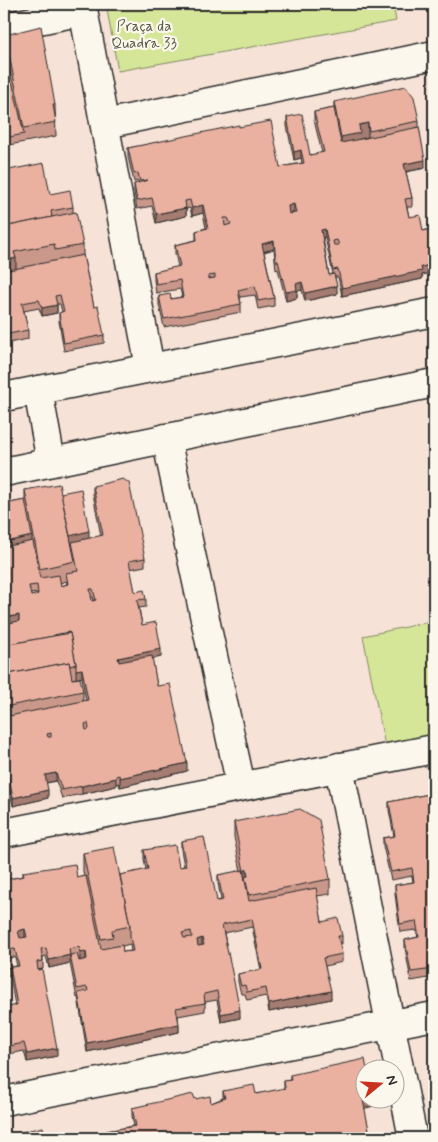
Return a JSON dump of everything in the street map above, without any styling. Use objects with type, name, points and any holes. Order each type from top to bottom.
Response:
[{"type":"street","points":[[4,27],[82,7],[150,368]]},
{"type":"street","points":[[105,124],[434,55]]},
{"type":"street","points":[[4,397],[434,312]]},
{"type":"street","points":[[4,472],[434,383]]},
{"type":"street","points":[[38,390],[51,462]]},
{"type":"street","points":[[166,438],[241,786]]},
{"type":"street","points":[[4,833],[434,749]]},
{"type":"street","points":[[339,767],[413,1138]]},
{"type":"street","points":[[4,1101],[434,1016]]},
{"type":"path","points":[[431,567],[434,586]]},
{"type":"green space","name":"Praça da Quadra 33","points":[[106,4],[393,4],[396,21],[118,71]]},
{"type":"green space","points":[[434,621],[434,736],[385,746],[363,636]]},
{"type":"building","points":[[41,26],[55,105],[53,105],[56,122],[24,128],[5,35]]},
{"type":"building","points":[[6,54],[24,134],[4,138],[4,55]]},
{"type":"building","points":[[406,86],[414,97],[419,121],[369,131],[368,123],[359,125],[360,133],[341,137],[334,102]]},
{"type":"building","points":[[334,108],[341,143],[419,127],[425,160],[404,164],[412,198],[405,199],[409,217],[420,215],[423,231],[434,228],[434,264],[421,267],[422,271],[342,288],[338,269],[333,270],[325,229],[321,230],[329,275],[334,274],[337,286],[305,293],[302,282],[296,284],[297,290],[286,292],[278,261],[276,261],[274,241],[262,244],[274,298],[258,301],[255,286],[238,290],[241,304],[164,319],[159,296],[170,294],[171,299],[183,297],[180,280],[156,284],[154,272],[180,266],[175,245],[197,240],[196,231],[208,228],[203,205],[192,208],[190,200],[185,201],[186,208],[156,214],[152,198],[137,201],[134,184],[148,180],[140,181],[138,173],[134,174],[128,148],[239,125],[239,127],[271,121],[280,167],[304,163],[301,150],[294,152],[287,117],[302,114],[310,155],[324,152],[314,112]],"holes":[[[294,204],[296,213],[289,214],[288,206]],[[224,218],[228,218],[231,224],[225,226]],[[337,240],[339,245],[334,245],[333,241]],[[215,275],[215,278],[208,279],[208,276]]]},
{"type":"building","points":[[44,163],[50,194],[70,190],[73,207],[51,211],[52,217],[4,227],[4,171]]},
{"type":"building","points":[[76,212],[83,245],[55,250],[54,244],[14,252],[16,258],[4,261],[4,227]]},
{"type":"building","points":[[83,255],[94,307],[98,306],[104,335],[64,343],[59,313],[64,311],[60,295],[55,296],[57,305],[42,308],[39,300],[22,303],[28,330],[4,335],[4,271]]},
{"type":"building","points":[[123,479],[129,483],[145,558],[129,561],[135,592],[144,590],[146,599],[137,600],[142,625],[156,622],[161,649],[118,658],[119,662],[152,656],[157,686],[170,684],[187,763],[120,778],[119,775],[116,778],[62,790],[56,773],[45,775],[48,790],[13,798],[5,754],[8,754],[6,743],[4,742],[4,717],[88,700],[82,669],[76,670],[69,632],[4,645],[4,624],[19,621],[19,615],[4,618],[4,586],[6,585],[6,579],[4,547],[33,541],[40,578],[59,575],[61,586],[68,584],[66,573],[78,571],[72,542],[103,535],[93,486]],"holes":[[[37,585],[38,594],[31,596],[29,586]],[[90,589],[93,589],[96,600],[92,601]],[[88,723],[89,729],[86,730],[85,724]]]},
{"type":"building","points":[[59,484],[75,561],[40,569],[25,490]]},
{"type":"building","points":[[81,489],[89,531],[70,536],[61,493]]},
{"type":"building","points":[[25,500],[32,536],[6,542],[4,530],[10,529],[5,504]]},
{"type":"building","points":[[70,633],[76,664],[70,666],[69,662],[4,675],[4,645]]},
{"type":"building","points":[[69,662],[72,679],[80,678],[83,691],[4,707],[4,675]]},
{"type":"building","points":[[434,793],[434,969],[411,972],[405,940],[419,937],[416,921],[400,924],[395,885],[414,882],[412,868],[391,872],[383,838],[395,836],[389,802]]},
{"type":"building","points":[[300,809],[319,820],[330,879],[249,895],[245,877],[248,876],[247,869],[244,871],[234,822]]},
{"type":"building","points":[[204,837],[217,901],[223,900],[218,875],[243,870],[249,901],[316,888],[322,922],[338,918],[342,936],[338,936],[342,954],[323,958],[331,991],[269,1004],[266,988],[247,992],[245,985],[241,986],[238,974],[262,969],[252,919],[222,925],[240,1010],[221,1014],[217,991],[204,994],[205,1003],[176,1008],[179,1024],[87,1043],[78,993],[88,991],[87,987],[77,989],[70,955],[49,960],[46,948],[41,949],[43,961],[37,962],[38,970],[42,969],[57,1048],[27,1054],[24,1043],[4,1047],[4,1008],[17,1005],[10,967],[4,969],[4,880],[24,876],[23,872],[75,864],[77,878],[86,876],[101,949],[122,945],[123,952],[133,951],[120,875],[148,869],[144,850],[175,845],[179,867],[186,866],[181,841]],"holes":[[[25,929],[27,937],[20,938],[18,931]],[[191,931],[192,937],[184,938],[182,933]],[[202,938],[204,945],[198,946],[197,940]],[[79,947],[80,953],[86,952],[87,959],[79,961],[77,954],[70,955],[69,949]],[[15,949],[19,966],[10,967],[6,950]]]},
{"type":"building","points":[[114,847],[130,926],[112,930],[113,937],[101,939],[83,853]]},
{"type":"building","points":[[434,1060],[434,1084],[431,1065]]},
{"type":"building","points":[[356,1061],[356,1110],[365,1110],[370,1135],[377,1134],[378,1138],[296,1138],[107,1138],[106,1131],[136,1126],[132,1108],[193,1094],[195,1099],[210,1096],[211,1103],[225,1098],[223,1091],[254,1085],[256,1094],[285,1088],[284,1081],[291,1080],[290,1075]]},
{"type":"building","points":[[43,1127],[45,1138],[4,1138],[4,1136]]}]
